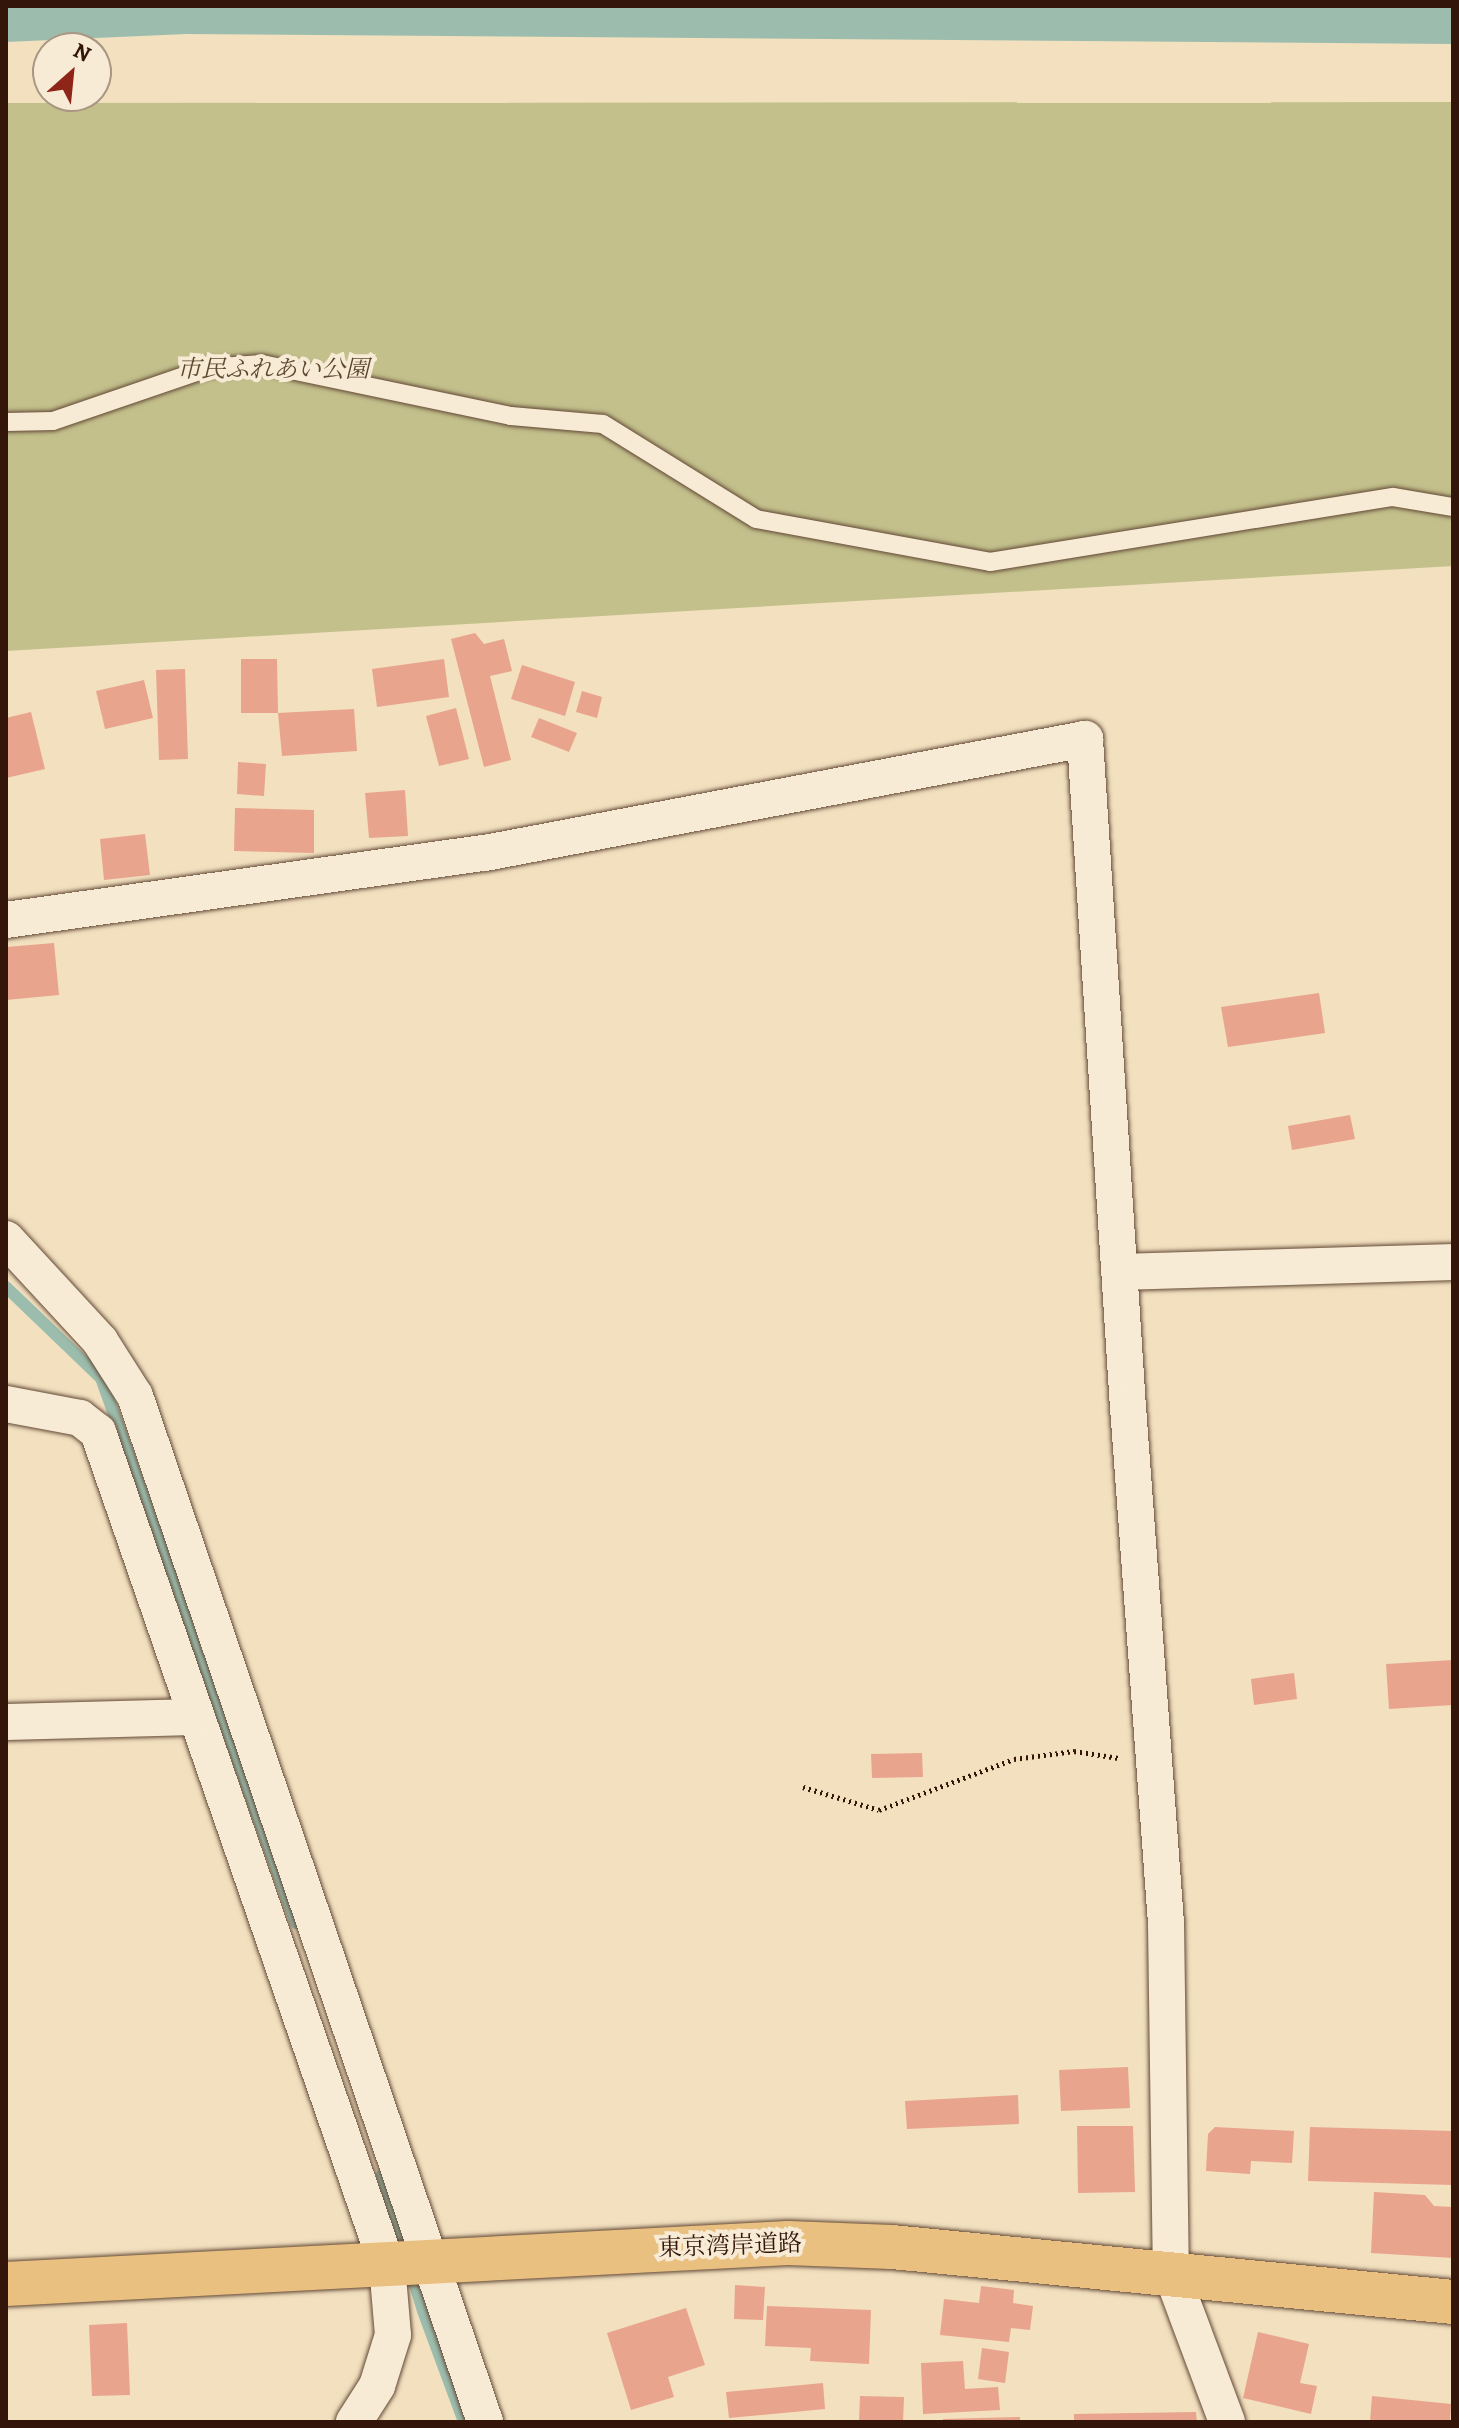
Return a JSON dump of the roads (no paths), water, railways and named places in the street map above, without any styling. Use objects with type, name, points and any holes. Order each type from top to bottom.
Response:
[{"type":"highway","name":"東京湾岸道路","points":[[6,2284],[788,2243],[892,2247],[1453,2302]]},
{"type":"street","points":[[6,920],[485,853],[1085,739],[1166,1923],[1171,2272],[1227,2422]]},
{"type":"street","points":[[6,1239],[100,1341],[135,1396],[409,2263],[393,2335],[377,2386],[354,2422]]},
{"type":"street","points":[[1121,1272],[1453,1262]]},
{"type":"street","points":[[6,1404],[80,1418],[98,1432],[195,1717],[409,2263],[485,2422]]},
{"type":"street","points":[[6,1722],[195,1717]]},
{"type":"lane","points":[[6,422],[53,421],[208,368],[262,364],[511,416],[603,424],[756,519],[990,562],[1393,497],[1453,507]]},
{"type":"waterway","points":[[6,1287],[101,1378],[296,1923]]},
{"type":"waterway","points":[[382,2175],[423,2311],[464,2422]]},
{"type":"park label","name":"市民ふれあい公園","points":[[273,370]]}]
